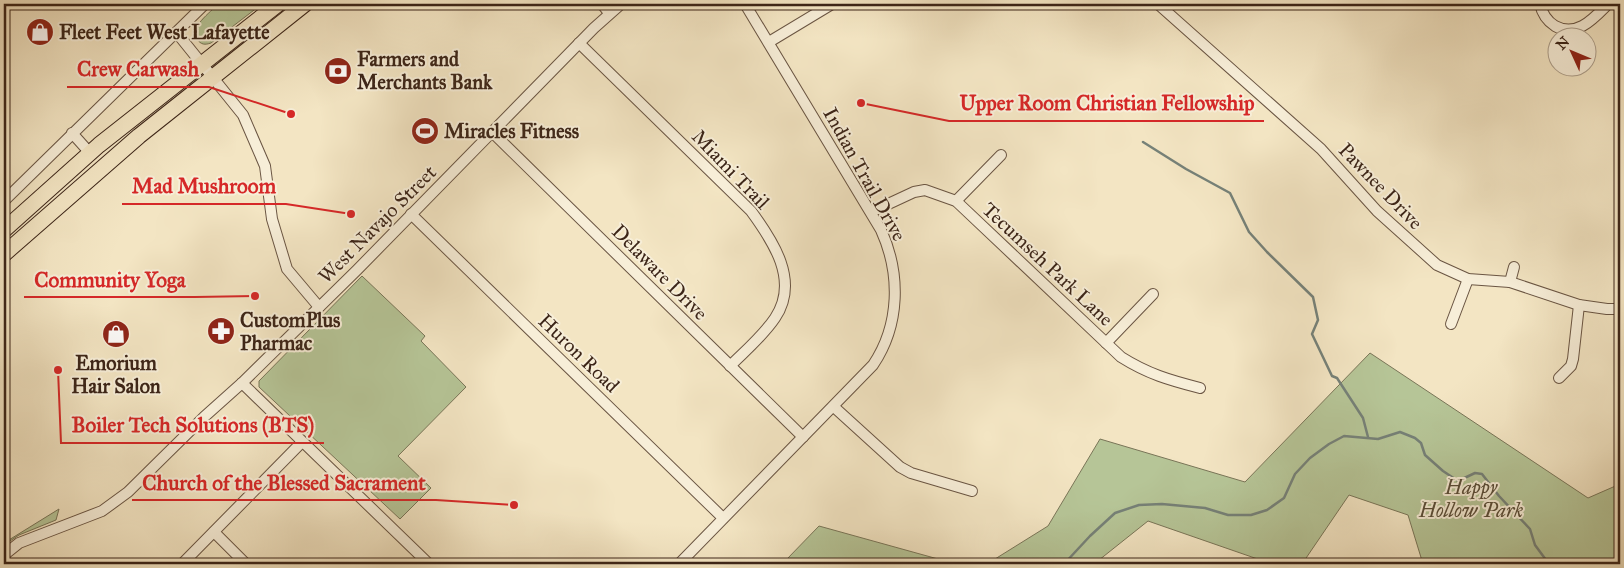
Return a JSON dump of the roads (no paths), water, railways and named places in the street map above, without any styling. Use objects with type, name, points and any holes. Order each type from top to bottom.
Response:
[{"type":"highway","points":[[4,230],[90,154],[278,4]]},
{"type":"highway","points":[[4,254],[126,147],[305,4]]},
{"type":"street","points":[[4,201],[205,4]]},
{"type":"street","points":[[602,4],[609,14]]},
{"type":"street","name":"West Navajo Street","points":[[4,555],[19,543],[102,511],[128,492],[204,417],[242,383],[412,214],[579,43],[621,4]]},
{"type":"street","name":"Indian Trail Drive","points":[[679,564],[873,365],[885,343],[893,321],[894,294],[890,254],[881,230],[745,4]]},
{"type":"street","points":[[769,42],[832,4]]},
{"type":"street","name":"Pawnee Drive","points":[[1158,4],[1320,149],[1393,226],[1437,265],[1468,279],[1510,282],[1579,305],[1620,309]]},
{"type":"street","points":[[1540,4],[1546,17],[1552,24],[1568,30],[1576,29],[1588,22],[1608,4]]},
{"type":"street","points":[[177,32],[243,115],[265,166],[272,219],[287,269],[318,307]]},
{"type":"street","name":"Miami Trail","points":[[579,43],[751,211],[780,258],[785,286],[782,302],[776,316],[730,366]]},
{"type":"street","name":"Delaware Drive","points":[[492,132],[804,437]]},
{"type":"street","points":[[72,133],[90,154]]},
{"type":"street","points":[[956,201],[1001,155]]},
{"type":"street","name":"Tecumseh Park Lane","points":[[870,212],[914,192],[925,190],[956,201],[1121,357],[1141,370],[1168,380],[1200,388]]},
{"type":"street","name":"Huron Road","points":[[412,214],[722,518]]},
{"type":"street","points":[[1510,282],[1514,267]]},
{"type":"street","points":[[1451,324],[1468,279]]},
{"type":"street","points":[[1106,343],[1153,294]]},
{"type":"street","points":[[1560,378],[1571,366],[1573,359],[1579,305]]},
{"type":"street","points":[[242,383],[429,564]]},
{"type":"street","points":[[834,407],[900,467],[911,473],[972,492]]},
{"type":"street","points":[[182,564],[302,442]]},
{"type":"street","points":[[214,532],[246,564]]},
{"type":"waterway","points":[[1143,142],[1186,169],[1230,193],[1249,232],[1313,297],[1318,320],[1312,334],[1332,376],[1337,378],[1363,418],[1368,437]]},
{"type":"waterway","points":[[1064,564],[1115,513],[1139,505],[1162,504],[1205,508],[1228,515],[1251,515],[1267,510],[1284,498],[1295,474],[1310,458],[1329,444],[1344,436],[1378,439],[1400,432],[1415,438],[1421,443],[1425,455],[1458,481],[1475,473],[1482,474],[1499,496],[1530,529],[1535,545],[1549,564]]},
{"type":"place","name":"Fleet Feet West Lafayette","points":[[40,32]]},
{"type":"place","name":"Farmers and Merchants Bank","points":[[338,71]]},
{"type":"place","name":"Upper Room Christian Fellowship","points":[[861,103]]},
{"type":"place","name":"Crew Carwash","points":[[291,114]]},
{"type":"place","name":"Miracles Fitness","points":[[425,131]]},
{"type":"place","name":"Mad Mushroom","points":[[351,214]]},
{"type":"place","name":"Community Yoga","points":[[255,296]]},
{"type":"place","name":"CustomPlus Pharmac","points":[[221,331]]},
{"type":"place","name":"Emorium Hair Salon","points":[[116,334]]},
{"type":"place","name":"Boiler Tech Solutions (BTS)","points":[[58,370]]},
{"type":"place","name":"Church of the Blessed Sacrament","points":[[514,505]]},
{"type":"park label","name":"Happy Hollow Park","points":[[1471,498]]}]
